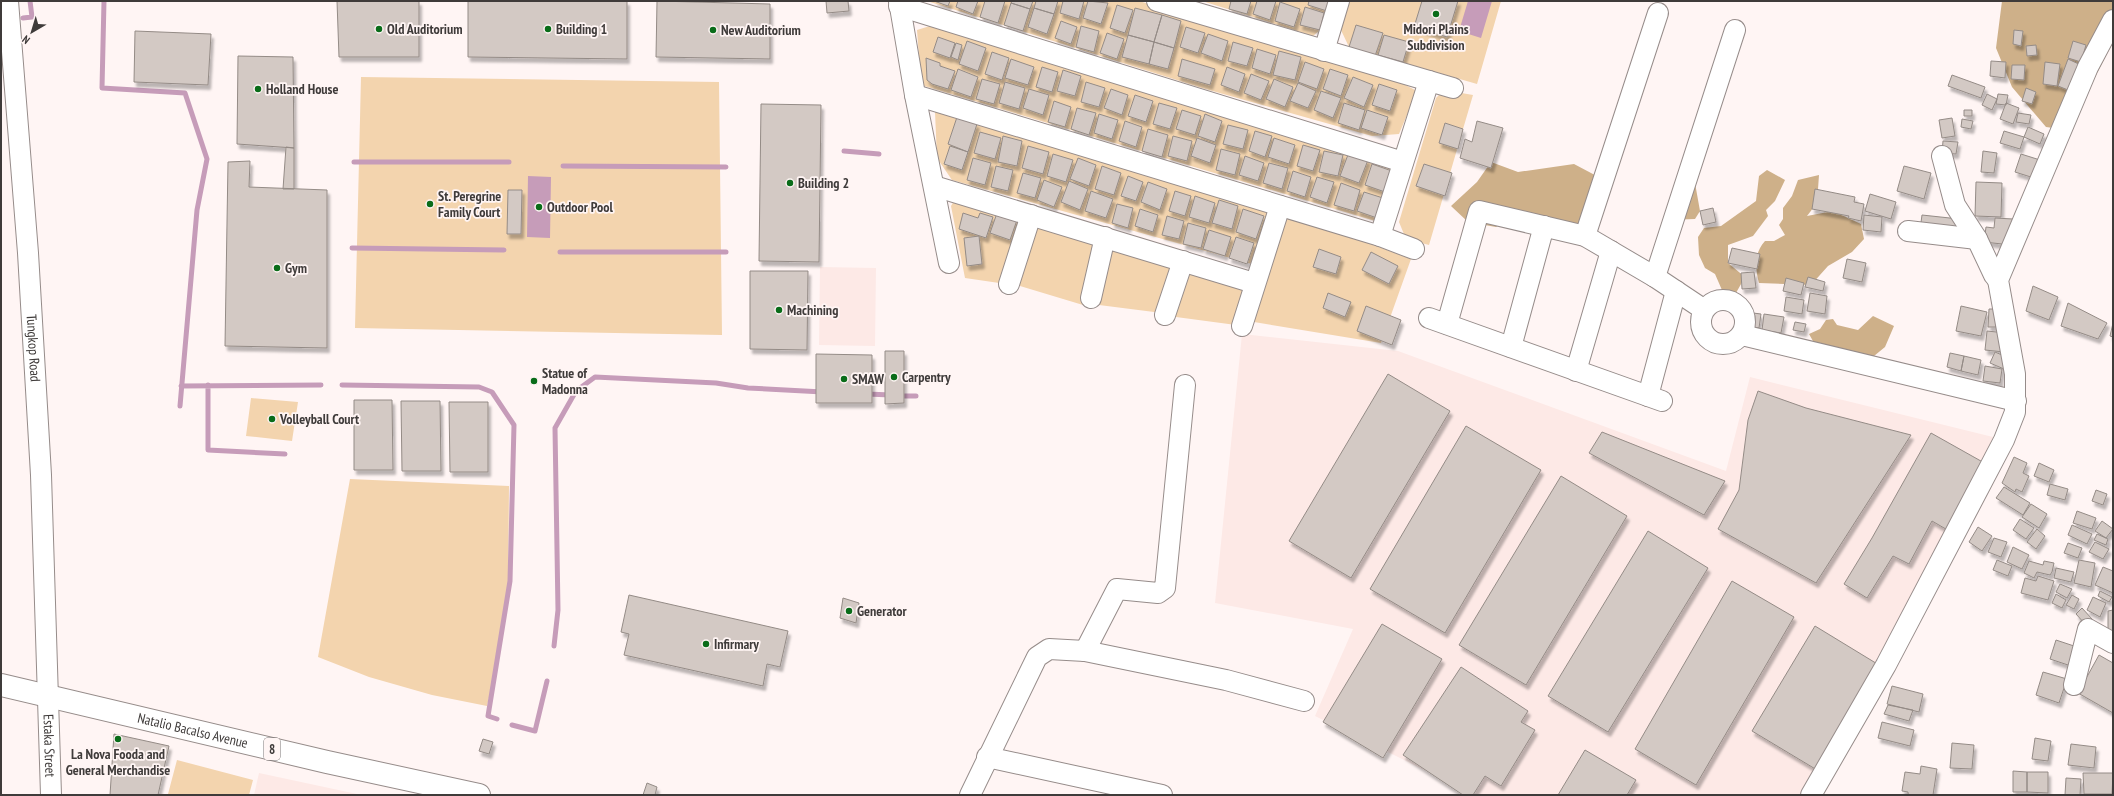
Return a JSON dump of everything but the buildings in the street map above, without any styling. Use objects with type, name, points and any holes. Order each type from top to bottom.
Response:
[{"type":"highway","name":"Natalio Bacalso Avenue","points":[[1,685],[50,695],[327,762],[479,795]]},
{"type":"street","name":"Tungkop Road","points":[[8,1],[28,253],[39,443],[50,695]]},
{"type":"street","points":[[1157,1],[1453,88]]},
{"type":"street","points":[[1324,51],[1339,1]]},
{"type":"street","points":[[949,263],[915,94],[899,3],[1403,162]]},
{"type":"street","points":[[1585,236],[1658,13]]},
{"type":"street","points":[[1998,280],[2088,67],[2113,20]]},
{"type":"street","points":[[1655,278],[1735,30]]},
{"type":"street","points":[[1380,236],[1429,81]]},
{"type":"street","points":[[915,94],[1380,236],[1414,249]]},
{"type":"street","points":[[1811,795],[1886,665],[1943,561],[2004,440],[2015,412],[2015,374],[1998,280],[1994,275],[1977,239],[1955,205],[1942,156]]},
{"type":"street","points":[[934,186],[1254,283]]},
{"type":"street","points":[[1242,326],[1254,283],[1280,206]]},
{"type":"street","points":[[1676,291],[1655,399],[1438,321],[1479,210],[1585,236],[1611,251],[1676,291],[1704,309]]},
{"type":"street","points":[[1009,284],[1031,215]]},
{"type":"street","points":[[1511,347],[1544,226]]},
{"type":"street","points":[[1908,232],[1977,239]]},
{"type":"street","points":[[1091,298],[1105,238]]},
{"type":"street","points":[[1576,370],[1611,251]]},
{"type":"street","points":[[1165,315],[1183,261]]},
{"type":"street","points":[[1724,299],[1735,303],[1743,312],[1746,324],[1742,335],[1733,342],[1721,345],[1710,341],[1702,332],[1700,320],[1704,309],[1712,301],[1724,299]]},
{"type":"street","points":[[1742,335],[2016,401]]},
{"type":"street","points":[[1085,651],[1117,589],[1158,592],[1165,588],[1185,385]]},
{"type":"street","points":[[2074,685],[2088,629],[2113,643]]},
{"type":"street","points":[[970,795],[1038,657],[1049,650],[1085,651],[1226,680],[1304,701]]},
{"type":"street","name":"Estaka Street","points":[[50,695],[52,795]]},
{"type":"street","points":[[988,756],[1162,795]]},
{"type":"shaded area","points":[[927,1],[1139,1],[1380,72],[1417,91],[1399,134],[1372,136],[1202,88]]},
{"type":"shaded area","points":[[1202,1],[1333,1],[1326,25],[1313,36]]},
{"type":"shaded area","points":[[1348,1],[1501,1],[1477,84],[1349,47],[1340,28]]},
{"type":"shaded area","points":[[1468,1],[1492,1],[1481,38],[1459,31]]},
{"type":"shaded area","points":[[2002,1],[2113,1],[2113,42],[2068,130],[2046,127],[2012,87],[1996,48]]},
{"type":"shaded area","points":[[933,25],[1398,167],[1375,221],[921,85],[917,30]]},
{"type":"shaded area","points":[[361,77],[719,82],[722,335],[355,328]]},
{"type":"shaded area","points":[[1444,90],[1473,95],[1429,245],[1406,239],[1399,222],[1436,98]]},
{"type":"shaded area","points":[[951,110],[1271,208],[1252,264],[952,180],[937,158],[935,112]]},
{"type":"shaded area","points":[[1491,162],[1518,172],[1574,164],[1608,182],[1579,233],[1513,218],[1496,227],[1468,222],[1451,206],[1477,182]]},
{"type":"shaded area","points":[[1767,170],[1785,180],[1775,201],[1766,210],[1768,216],[1753,236],[1728,245],[1728,263],[1745,277],[1732,300],[1725,297],[1715,274],[1705,268],[1699,255],[1698,237],[1704,228],[1721,226],[1756,201],[1759,176]]},
{"type":"shaded area","points":[[1819,175],[1817,203],[1807,216],[1833,211],[1861,224],[1864,239],[1852,252],[1828,266],[1811,285],[1759,283],[1756,261],[1761,246],[1765,241],[1774,241],[1785,235],[1779,225],[1783,219],[1783,208],[1792,196],[1798,180]]},
{"type":"shaded area","name":"Outdoor Pool","points":[[528,176],[551,177],[550,238],[527,237]]},
{"type":"shaded area","points":[[1695,183],[1700,211],[1695,219],[1667,220]]},
{"type":"shaded area","points":[[959,193],[1034,226],[1094,238],[1098,251],[1083,305],[1020,286],[965,278],[951,206]]},
{"type":"shaded area","points":[[1295,216],[1411,259],[1381,343],[1254,322],[1284,221]]},
{"type":"shaded area","points":[[1119,246],[1173,267],[1162,313],[1099,305],[1107,256]]},
{"type":"shaded area","points":[[820,267],[876,268],[875,346],[819,345]]},
{"type":"shaded area","points":[[1194,268],[1235,279],[1247,293],[1236,325],[1176,317],[1176,311],[1186,277]]},
{"type":"shaded area","points":[[1873,316],[1894,326],[1885,347],[1874,356],[1852,363],[1818,350],[1809,334],[1820,329],[1826,320],[1833,319],[1837,325],[1858,330]]},
{"type":"shaded area","points":[[1242,334],[1398,351],[1726,471],[1750,377],[1997,438],[1935,561],[1801,795],[1475,795],[1315,716],[1353,629],[1215,603]]},
{"type":"shaded area","name":"Volleyball Court","points":[[251,398],[298,402],[292,441],[246,436]]},
{"type":"shaded area","points":[[350,479],[509,486],[508,594],[502,642],[487,706],[432,695],[369,677],[318,657]]},
{"type":"shaded area","points":[[177,760],[253,780],[249,795],[168,794]]},
{"type":"shaded area","points":[[259,773],[357,794],[357,795],[254,795]]},
{"type":"waterway","points":[[23,18],[32,17],[30,1]]},
{"type":"waterway","points":[[104,1],[102,88],[185,93],[207,159],[197,210],[180,406]]},
{"type":"waterway","points":[[844,151],[879,154]]},
{"type":"waterway","points":[[354,162],[509,162]]},
{"type":"waterway","points":[[563,166],[726,167]]},
{"type":"waterway","points":[[352,248],[504,250]]},
{"type":"waterway","points":[[560,252],[726,252]]},
{"type":"waterway","points":[[554,646],[558,610],[555,428],[576,391],[595,377],[716,383],[748,388],[823,392]]},
{"type":"waterway","points":[[208,385],[208,450],[285,454]]},
{"type":"waterway","points":[[181,386],[321,385]]},
{"type":"waterway","points":[[342,385],[479,387],[492,392],[514,425],[510,581],[488,716],[497,719]]},
{"type":"waterway","points":[[867,394],[891,395]]},
{"type":"waterway","points":[[899,396],[916,396]]},
{"type":"waterway","points":[[512,725],[535,731],[547,681]]},
{"type":"place","name":"Midori Plains Subdivision","points":[[1436,14]]},
{"type":"place","name":"Old Auditorium","points":[[379,29]]},
{"type":"place","name":"Building 1","points":[[548,29]]},
{"type":"place","name":"New Auditorium","points":[[713,30]]},
{"type":"place","name":"Holland House","points":[[258,89]]},
{"type":"place","name":"Building 2","points":[[790,183]]},
{"type":"place","name":"St. Peregrine Family Court","points":[[430,204]]},
{"type":"place","name":"Outdoor Pool","points":[[539,207]]},
{"type":"place","name":"Gym","points":[[277,268]]},
{"type":"place","name":"Machining","points":[[779,310]]},
{"type":"place","name":"Carpentry","points":[[894,377]]},
{"type":"place","name":"SMAW","points":[[844,379]]},
{"type":"place","name":"Statue of Madonna","points":[[534,381]]},
{"type":"place","name":"Volleyball Court","points":[[272,419]]},
{"type":"place","name":"Generator","points":[[849,611]]},
{"type":"place","name":"Infirmary","points":[[706,644]]},
{"type":"place","name":"La Nova Fooda and General Merchandise","points":[[118,739]]}]
